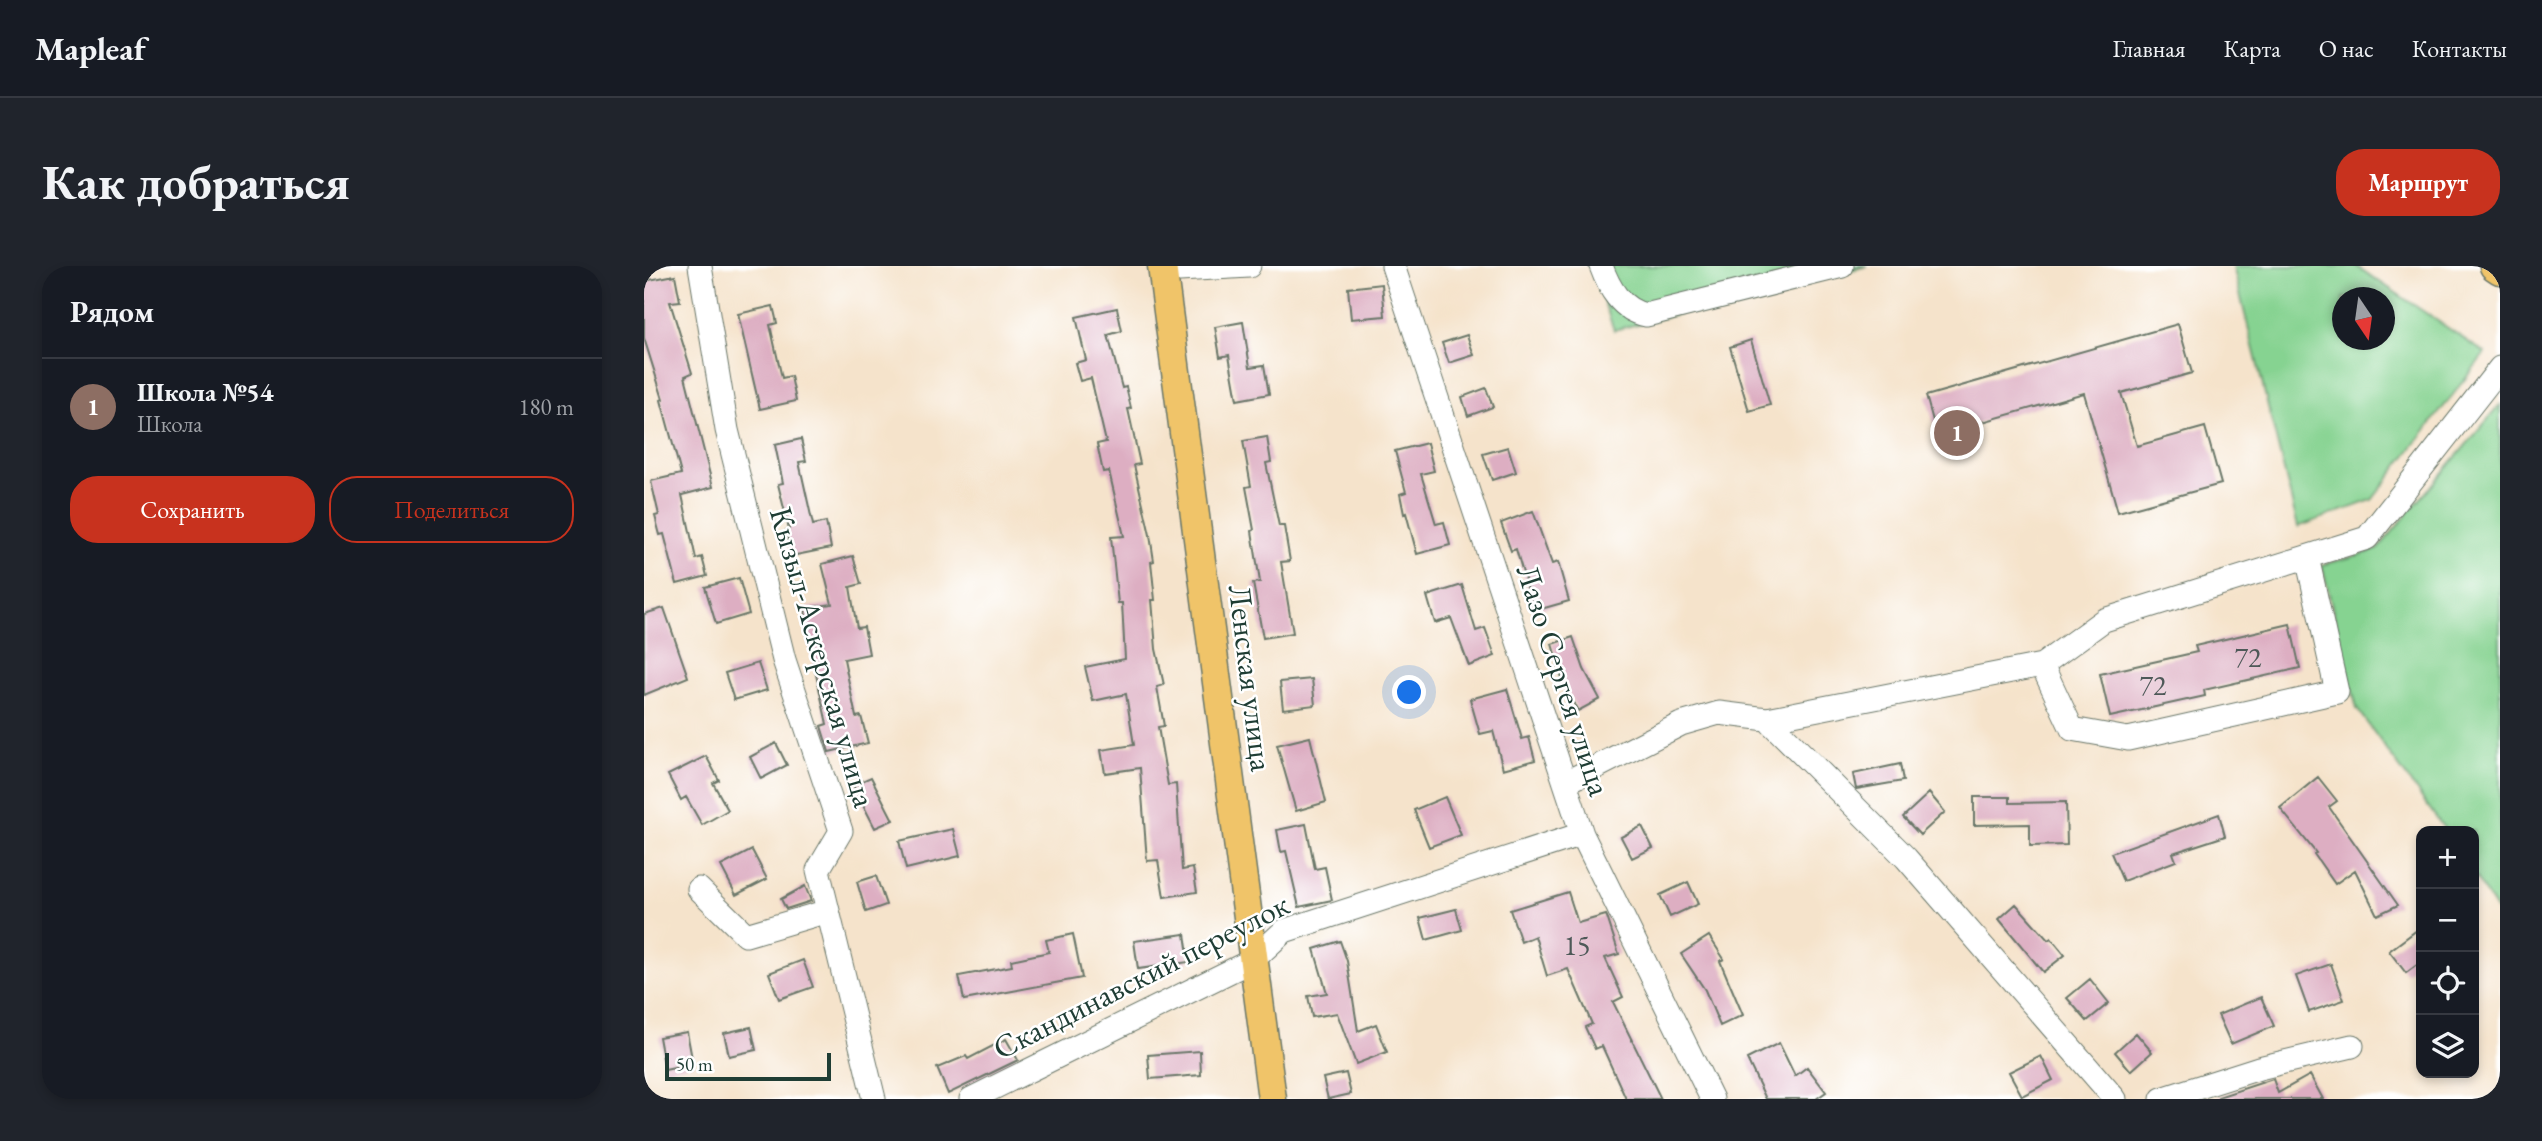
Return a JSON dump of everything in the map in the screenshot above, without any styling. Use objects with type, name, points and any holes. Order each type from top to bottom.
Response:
[{"type":"main road","points":[[2494,266],[2500,270]]},
{"type":"main road","name":"Ленская улица","points":[[1162,268],[1272,1099]]},
{"type":"street","name":"Кызыл-Аскерская улица","points":[[700,266],[733,457],[784,660],[841,831],[818,870],[874,1099]]},
{"type":"street","points":[[1162,268],[1250,266]]},
{"type":"street","name":"Лазо Сергея улица","points":[[1394,266],[1582,834],[1712,1099]]},
{"type":"street","points":[[1601,266],[1609,287],[1625,306],[1634,313],[1646,315],[1842,266]]},
{"type":"street","points":[[1564,783],[1681,724],[1719,713],[1767,719],[2042,665],[2104,620],[2367,538],[2500,368]]},
{"type":"street","points":[[2042,665],[2072,729],[2129,738],[2337,692],[2307,557]]},
{"type":"street","points":[[1767,719],[1906,858],[2115,1099]]},
{"type":"street","name":"Скандинавский переулок","points":[[971,1099],[1253,960],[1284,931],[1582,834]]},
{"type":"street","points":[[699,889],[746,935],[828,911]]},
{"type":"street","points":[[2162,1099],[2259,1068],[2352,1046]]},
{"type":"green space","points":[[1591,266],[1867,266],[1614,330]]},
{"type":"green space","points":[[2233,266],[2356,266],[2387,287],[2332,287],[2332,350],[2395,350],[2395,292],[2485,353],[2372,500],[2298,527]]},
{"type":"green space","points":[[2500,405],[2500,916],[2479,883],[2479,826],[2442,826],[2357,709],[2322,565],[2377,550]]},
{"type":"building","points":[[675,275],[680,301],[670,302],[692,373],[685,376],[713,487],[682,495],[696,559],[702,557],[707,576],[677,584],[664,534],[660,535],[655,516],[659,515],[651,481],[681,474],[661,400],[663,399],[644,338],[644,281]]},
{"type":"building","points":[[1382,284],[1385,316],[1351,319],[1348,288]]},
{"type":"building","points":[[773,306],[777,323],[770,325],[782,378],[791,376],[796,401],[760,409],[738,314]]},
{"type":"building","points":[[1117,308],[1122,331],[1108,335],[1122,388],[1126,387],[1131,408],[1128,409],[1140,464],[1134,465],[1154,561],[1151,562],[1155,600],[1152,600],[1156,649],[1164,685],[1157,687],[1164,726],[1158,727],[1168,785],[1176,784],[1182,870],[1193,868],[1197,892],[1164,897],[1158,860],[1147,861],[1140,768],[1105,773],[1101,750],[1134,745],[1126,694],[1093,701],[1085,667],[1125,659],[1122,603],[1118,603],[1111,537],[1124,536],[1109,471],[1103,472],[1097,444],[1106,442],[1091,378],[1080,381],[1075,363],[1086,360],[1076,317]]},
{"type":"building","points":[[1243,322],[1250,367],[1264,365],[1269,394],[1237,400],[1229,355],[1220,357],[1215,327]]},
{"type":"building","points":[[2178,324],[2192,373],[2121,393],[2137,446],[2205,427],[2221,484],[2118,512],[2084,393],[1937,435],[1926,396]]},
{"type":"building","points":[[1467,335],[1474,355],[1449,363],[1442,343]]},
{"type":"building","points":[[1751,340],[1770,405],[1749,411],[1730,347]]},
{"type":"building","points":[[1486,388],[1493,407],[1468,416],[1462,397]]},
{"type":"building","points":[[1267,437],[1271,462],[1266,463],[1279,526],[1284,526],[1290,561],[1281,562],[1293,633],[1263,638],[1253,583],[1260,582],[1246,487],[1251,486],[1243,441]]},
{"type":"building","points":[[801,439],[806,461],[799,462],[813,525],[826,522],[831,548],[791,556],[786,530],[789,529],[778,484],[783,483],[775,445]]},
{"type":"building","points":[[1427,443],[1434,471],[1421,474],[1436,524],[1444,522],[1450,545],[1417,554],[1406,513],[1404,514],[1400,494],[1406,492],[1395,451]]},
{"type":"building","points":[[1508,447],[1516,472],[1492,480],[1483,454]]},
{"type":"building","points":[[1533,511],[1552,564],[1558,562],[1569,601],[1534,611],[1516,549],[1511,551],[1501,523]]},
{"type":"building","points":[[853,556],[861,584],[850,587],[857,628],[864,627],[869,654],[844,659],[856,717],[861,716],[868,743],[829,752],[821,726],[827,724],[808,638],[805,608],[832,604],[822,564]]},
{"type":"building","points":[[739,578],[749,614],[716,624],[705,587]]},
{"type":"building","points":[[1462,585],[1476,631],[1485,628],[1495,656],[1469,666],[1451,618],[1435,623],[1427,596]]},
{"type":"building","points":[[664,608],[688,677],[644,695],[644,614]]},
{"type":"building","points":[[2290,624],[2300,668],[2204,690],[2205,696],[2110,717],[2100,674],[2197,652],[2195,646]]},
{"type":"building","points":[[1573,637],[1584,669],[1600,699],[1578,711],[1565,688],[1552,644]]},
{"type":"building","points":[[758,663],[767,690],[734,700],[725,673]]},
{"type":"building","points":[[1312,679],[1315,705],[1283,709],[1280,682]]},
{"type":"building","points":[[1507,689],[1522,739],[1529,737],[1535,760],[1503,769],[1493,731],[1480,734],[1470,699]]},
{"type":"building","points":[[1310,737],[1326,802],[1296,811],[1277,745]]},
{"type":"building","points":[[776,743],[787,765],[761,779],[750,757]]},
{"type":"building","points":[[706,756],[719,780],[713,783],[728,810],[702,825],[686,797],[681,800],[668,775]]},
{"type":"building","points":[[1900,764],[1903,781],[1856,789],[1853,774]]},
{"type":"building","points":[[871,777],[893,820],[875,828],[853,785]]},
{"type":"building","points":[[2318,777],[2337,801],[2329,807],[2398,905],[2377,915],[2355,870],[2335,884],[2314,854],[2316,853],[2280,808]]},
{"type":"building","points":[[1929,793],[1945,812],[1920,835],[1903,817]]},
{"type":"building","points":[[1445,797],[1461,835],[1429,847],[1414,810]]},
{"type":"building","points":[[1974,797],[2010,797],[2010,803],[2066,802],[2067,845],[2030,846],[2030,824],[1974,825]]},
{"type":"building","points":[[2219,814],[2225,836],[2173,853],[2176,861],[2123,881],[2111,853]]},
{"type":"building","points":[[1306,824],[1315,869],[1325,867],[1332,900],[1299,907],[1286,851],[1281,852],[1277,830]]},
{"type":"building","points":[[1642,826],[1653,848],[1632,858],[1621,837]]},
{"type":"building","points":[[953,829],[960,856],[906,869],[899,841]]},
{"type":"building","points":[[752,850],[767,879],[736,895],[721,866]]},
{"type":"building","points":[[876,876],[886,905],[866,912],[857,882]]},
{"type":"building","points":[[1688,882],[1698,904],[1670,917],[1660,895]]},
{"type":"building","points":[[805,886],[811,901],[786,909],[781,899]]},
{"type":"building","points":[[1568,892],[1578,923],[1606,915],[1607,917],[1619,954],[1605,958],[1623,997],[1613,1002],[1661,1099],[1626,1099],[1602,1046],[1595,1049],[1585,1027],[1592,1024],[1568,969],[1547,976],[1535,936],[1521,942],[1510,910]]},
{"type":"building","points":[[2016,904],[2065,955],[2043,972],[1999,919]]},
{"type":"building","points":[[1456,909],[1462,930],[1426,940],[1420,918]]},
{"type":"building","points":[[2416,931],[2416,966],[2406,973],[2389,951]]},
{"type":"building","points":[[1073,934],[1082,978],[964,1000],[959,976],[1012,966],[1011,960],[1049,952],[1046,940]]},
{"type":"building","points":[[1185,934],[1189,962],[1138,969],[1134,941]]},
{"type":"building","points":[[1709,936],[1724,959],[1720,961],[1743,1015],[1720,1026],[1705,990],[1681,954]]},
{"type":"building","points":[[1340,941],[1347,961],[1358,1031],[1376,1024],[1387,1052],[1356,1064],[1337,1013],[1312,1017],[1308,996],[1327,993],[1314,949]]},
{"type":"building","points":[[803,960],[813,987],[779,999],[769,973]]},
{"type":"building","points":[[2331,964],[2344,1000],[2309,1012],[2296,976]]},
{"type":"building","points":[[2090,979],[2109,1003],[2087,1021],[2067,998]]},
{"type":"building","points":[[2261,997],[2274,1026],[2231,1044],[2218,1015]]},
{"type":"building","points":[[751,1027],[756,1050],[729,1056],[724,1033]]},
{"type":"building","points":[[687,1032],[693,1064],[665,1070],[659,1037]]},
{"type":"building","points":[[2136,1033],[2152,1052],[2131,1071],[2115,1052]]},
{"type":"building","points":[[1006,1039],[1018,1060],[948,1094],[937,1068],[966,1056],[968,1059]]},
{"type":"building","points":[[1779,1043],[1795,1076],[1807,1067],[1826,1092],[1816,1099],[1766,1099],[1747,1059]]},
{"type":"building","points":[[1200,1051],[1201,1075],[1150,1079],[1148,1055]]},
{"type":"building","points":[[2041,1056],[2053,1080],[2022,1096],[2009,1072]]},
{"type":"building","points":[[1346,1073],[1351,1094],[1328,1099],[1323,1078]]},
{"type":"building","points":[[2310,1075],[2323,1099],[2218,1097],[2273,1079],[2278,1093]]},
{"type":"place","name":"Школа №54","points":[[1957,433]]}]
